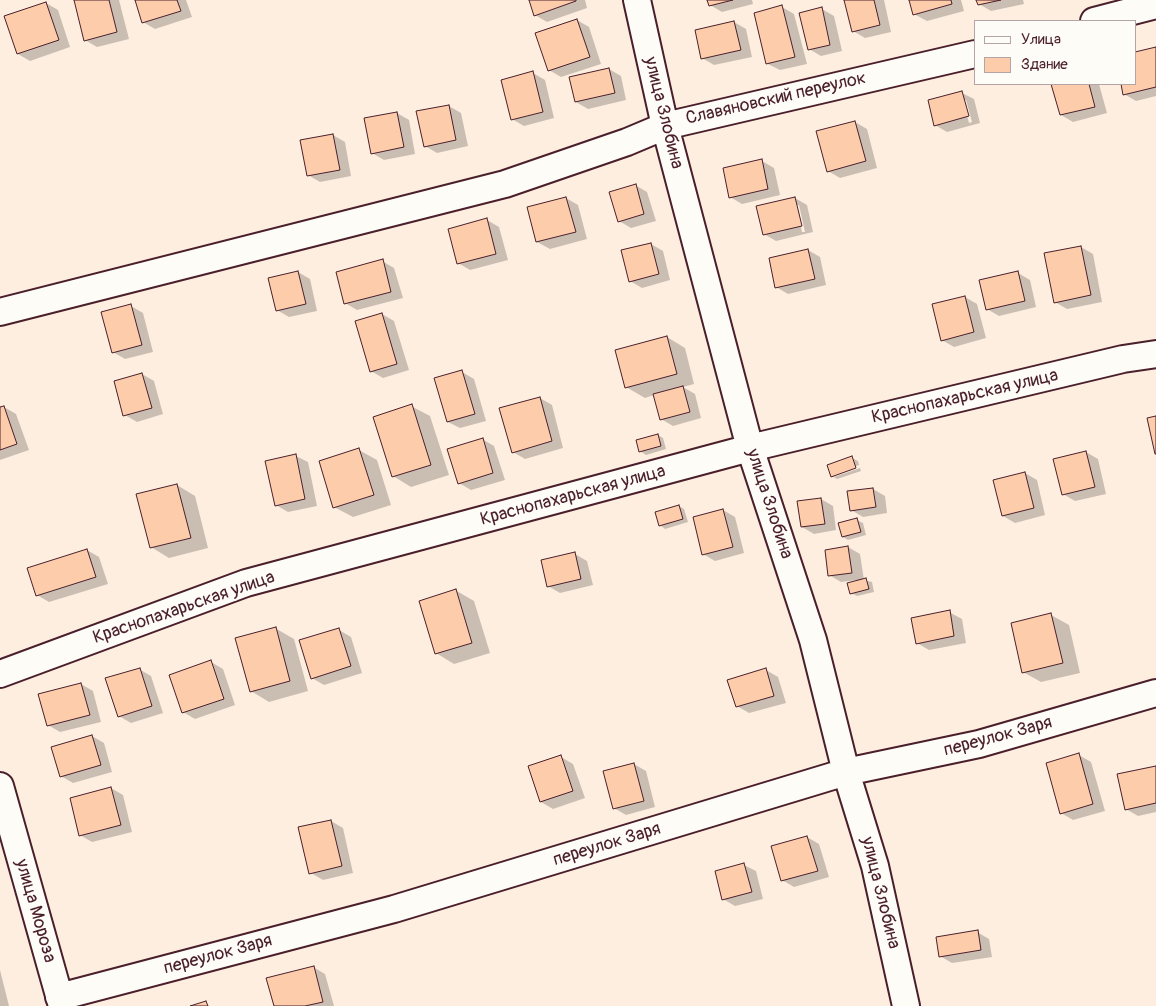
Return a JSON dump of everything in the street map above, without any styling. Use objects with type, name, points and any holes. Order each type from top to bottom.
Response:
[{"type":"street","name":"улица Злобина","points":[[637,0],[665,126],[750,448],[813,640],[846,772],[875,866],[906,1006]]},
{"type":"street","points":[[1098,20],[1156,5]]},
{"type":"street","name":"Славяновский переулок","points":[[0,312],[505,184],[627,142],[665,126],[974,54]]},
{"type":"street","name":"Краснопахарьская улица","points":[[0,674],[246,584],[750,448],[1124,359],[1156,354]]},
{"type":"street","name":"переулок Заря","points":[[60,1002],[394,909],[846,772],[979,744],[1156,693]]},
{"type":"street","name":"улица Мороза","points":[[0,786],[60,1002]]},
{"type":"building","points":[[74,0],[109,0],[117,32],[84,41]]},
{"type":"building","points":[[135,0],[177,0],[181,11],[142,23]]},
{"type":"building","points":[[529,0],[576,0],[576,1],[534,16]]},
{"type":"building","points":[[707,0],[733,0],[709,6]]},
{"type":"building","points":[[844,0],[874,0],[880,25],[852,32]]},
{"type":"building","points":[[909,0],[951,0],[952,4],[913,15]]},
{"type":"building","points":[[976,0],[1001,0],[978,5]]},
{"type":"building","points":[[46,2],[59,40],[17,54],[4,16]]},
{"type":"building","points":[[782,5],[795,57],[766,64],[754,13]]},
{"type":"building","points":[[822,7],[830,45],[808,50],[799,13]]},
{"type":"building","points":[[577,19],[590,57],[548,71],[535,33]]},
{"type":"building","points":[[734,21],[741,50],[701,59],[695,30]]},
{"type":"building","points":[[1156,47],[1156,87],[1123,95],[1121,85],[1136,85],[1136,52]]},
{"type":"building","points":[[609,68],[615,93],[575,102],[569,77]]},
{"type":"building","points":[[533,71],[543,112],[511,120],[501,80]]},
{"type":"building","points":[[1051,85],[1089,85],[1095,107],[1060,115]]},
{"type":"building","points":[[962,91],[969,116],[934,126],[928,100]]},
{"type":"building","points":[[449,105],[456,140],[424,147],[416,111]]},
{"type":"building","points":[[397,112],[404,147],[371,154],[364,118]]},
{"type":"building","points":[[855,121],[866,161],[827,172],[816,131]]},
{"type":"building","points":[[333,134],[340,170],[307,176],[300,140]]},
{"type":"building","points":[[762,159],[768,189],[729,198],[723,168]]},
{"type":"building","points":[[636,184],[644,214],[618,222],[609,192]]},
{"type":"building","points":[[566,197],[576,232],[536,242],[527,207]]},
{"type":"building","points":[[795,197],[802,226],[763,235],[756,206]]},
{"type":"building","points":[[487,218],[496,254],[457,264],[448,229]]},
{"type":"building","points":[[651,243],[659,274],[629,282],[621,250]]},
{"type":"building","points":[[1081,246],[1091,295],[1054,303],[1044,253]]},
{"type":"building","points":[[808,249],[815,279],[775,288],[769,258]]},
{"type":"building","points":[[383,259],[391,292],[344,304],[336,272]]},
{"type":"building","points":[[298,271],[306,304],[276,311],[268,278]]},
{"type":"building","points":[[1018,271],[1025,301],[986,310],[979,280]]},
{"type":"building","points":[[965,296],[974,332],[941,341],[932,304]]},
{"type":"building","points":[[131,304],[142,345],[112,353],[101,312]]},
{"type":"building","points":[[382,313],[397,364],[370,372],[355,321]]},
{"type":"building","points":[[667,336],[677,374],[625,388],[615,350]]},
{"type":"building","points":[[462,370],[475,414],[447,422],[434,378]]},
{"type":"building","points":[[142,373],[152,408],[123,416],[114,381]]},
{"type":"building","points":[[683,386],[690,412],[660,420],[653,394]]},
{"type":"building","points":[[540,397],[552,441],[512,453],[499,408]]},
{"type":"building","points":[[412,404],[431,465],[392,477],[373,417]]},
{"type":"building","points":[[4,406],[17,444],[0,450],[0,407]]},
{"type":"building","points":[[1156,416],[1156,454],[1155,454],[1147,418]]},
{"type":"building","points":[[658,434],[661,446],[639,452],[636,440]]},
{"type":"building","points":[[483,438],[493,473],[458,484],[447,449]]},
{"type":"building","points":[[359,448],[374,495],[333,508],[319,461]]},
{"type":"building","points":[[1086,451],[1095,487],[1062,495],[1053,459]]},
{"type":"building","points":[[296,454],[305,499],[275,506],[265,461]]},
{"type":"building","points":[[852,456],[856,468],[831,477],[827,465]]},
{"type":"building","points":[[1025,472],[1034,508],[1002,516],[993,480]]},
{"type":"building","points":[[177,484],[191,538],[150,548],[136,494]]},
{"type":"building","points":[[873,488],[876,507],[850,511],[847,491]]},
{"type":"building","points":[[821,498],[825,524],[801,527],[797,501]]},
{"type":"building","points":[[679,505],[683,519],[659,526],[655,512]]},
{"type":"building","points":[[723,509],[733,547],[702,555],[693,517]]},
{"type":"building","points":[[857,518],[861,532],[842,537],[838,523]]},
{"type":"building","points":[[848,546],[852,573],[828,576],[825,550]]},
{"type":"building","points":[[87,549],[96,577],[36,596],[27,568]]},
{"type":"building","points":[[575,552],[581,579],[547,587],[541,560]]},
{"type":"building","points":[[866,578],[869,589],[850,594],[847,583]]},
{"type":"building","points":[[456,589],[472,643],[435,654],[419,601]]},
{"type":"building","points":[[950,610],[954,636],[916,644],[911,618]]},
{"type":"building","points":[[1051,613],[1063,663],[1022,673],[1011,623]]},
{"type":"building","points":[[276,627],[290,681],[250,692],[235,638]]},
{"type":"building","points":[[339,628],[351,666],[311,679],[299,640]]},
{"type":"building","points":[[211,660],[224,699],[182,713],[169,675]]},
{"type":"building","points":[[140,668],[152,706],[118,717],[105,678]]},
{"type":"building","points":[[766,668],[774,696],[736,707],[727,680]]},
{"type":"building","points":[[81,683],[90,715],[47,726],[38,694]]},
{"type":"building","points":[[92,735],[101,765],[60,777],[51,747]]},
{"type":"building","points":[[1079,753],[1093,804],[1060,814],[1046,763]]},
{"type":"building","points":[[561,755],[573,791],[540,802],[528,766]]},
{"type":"building","points":[[634,763],[644,801],[613,809],[603,771]]},
{"type":"building","points":[[1156,766],[1156,803],[1125,810],[1117,774]]},
{"type":"building","points":[[111,787],[121,825],[79,836],[70,798]]},
{"type":"building","points":[[331,820],[342,866],[309,874],[298,827]]},
{"type":"building","points":[[807,836],[818,871],[781,881],[771,846]]},
{"type":"building","points":[[744,863],[752,892],[722,900],[715,871]]},
{"type":"building","points":[[978,930],[981,950],[939,957],[936,937]]},
{"type":"building","points":[[314,966],[323,1002],[305,1006],[274,1006],[266,978]]},
{"type":"building","points":[[206,1001],[208,1006],[190,1006]]}]
